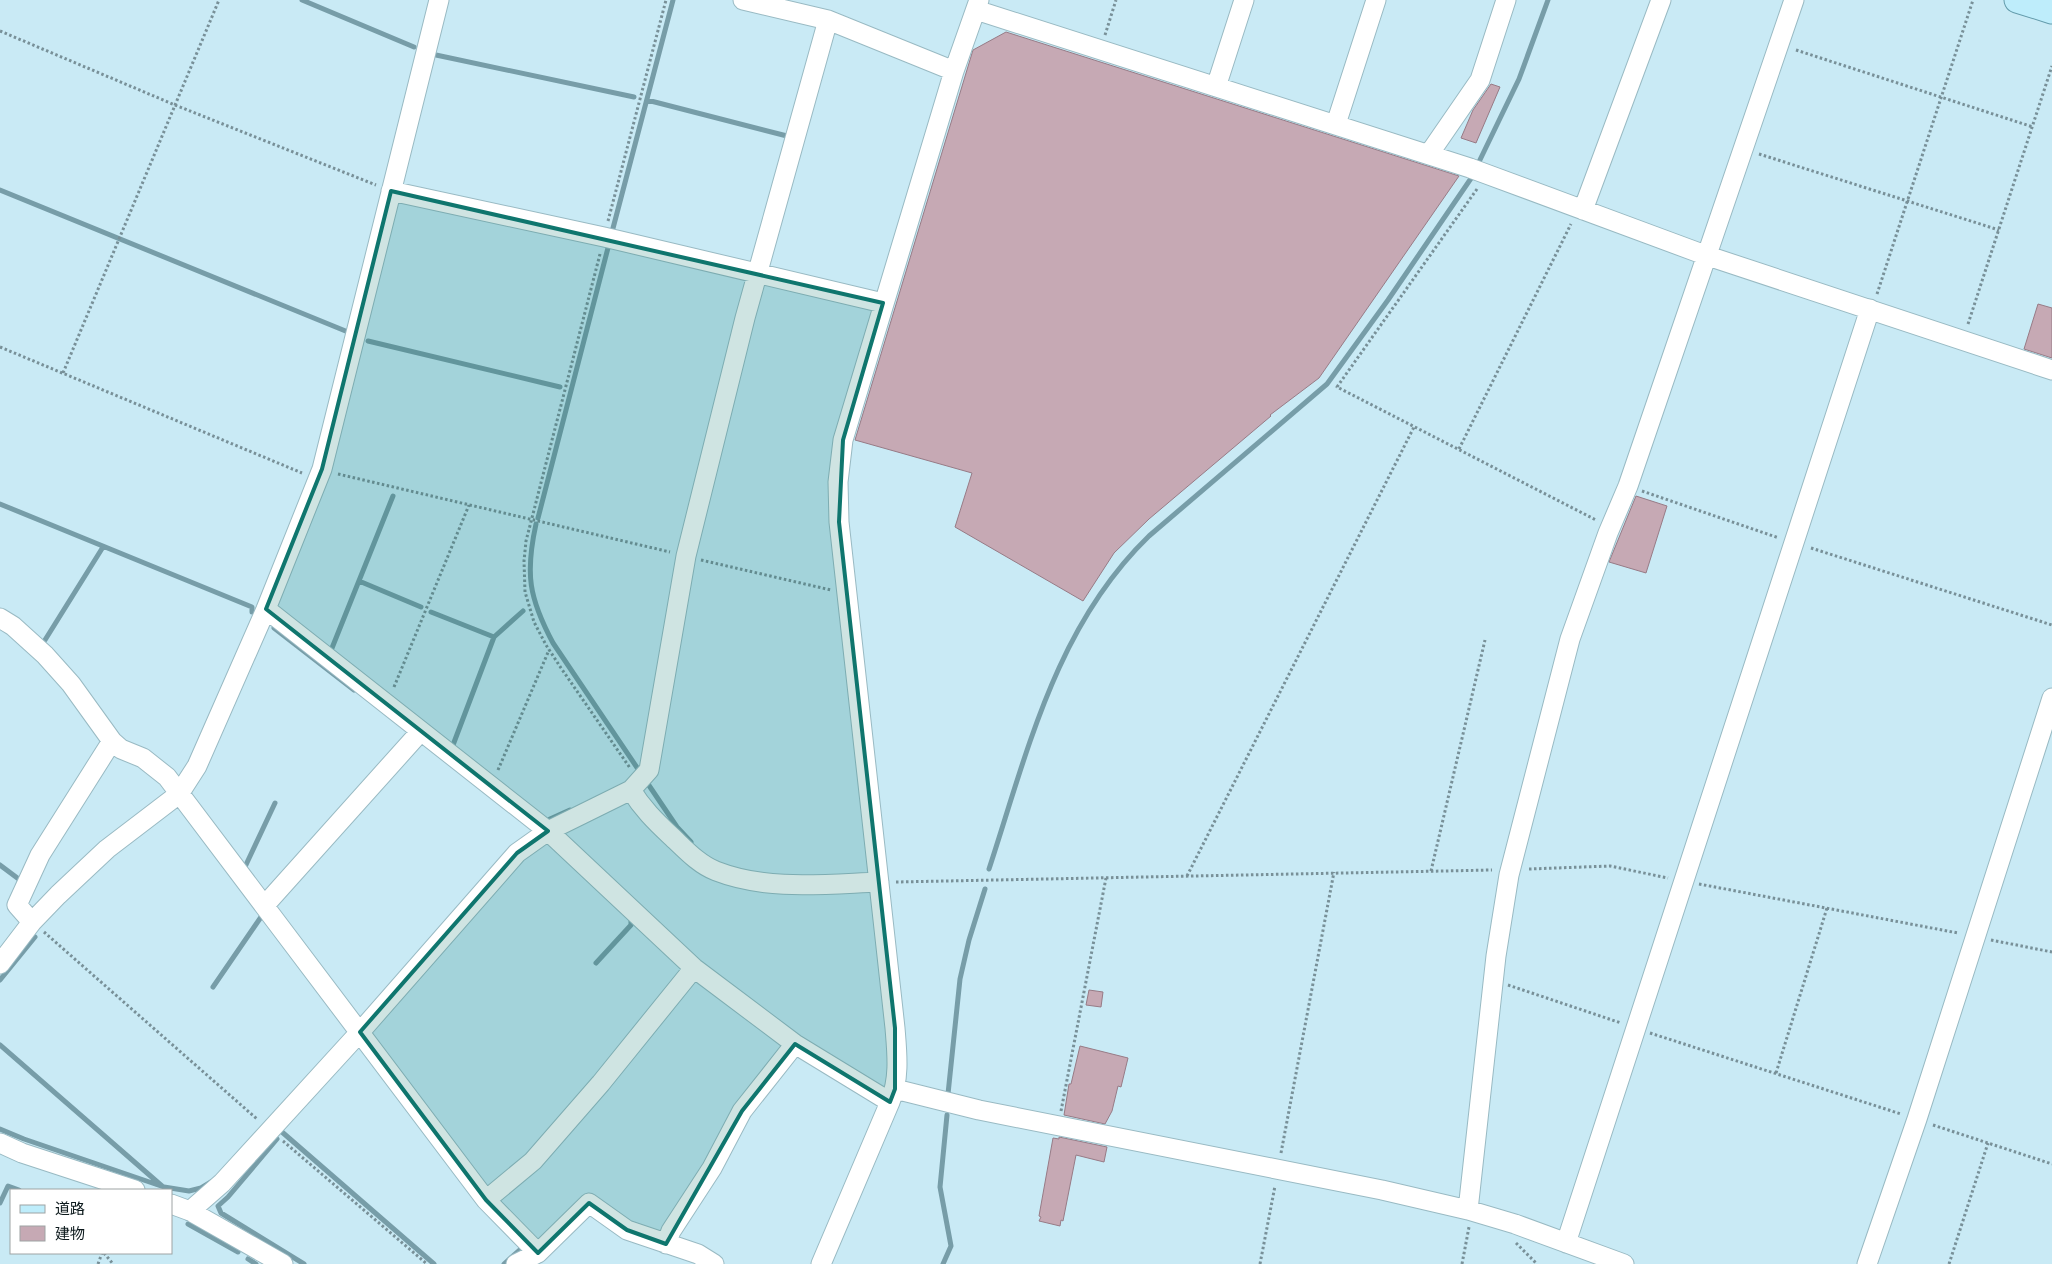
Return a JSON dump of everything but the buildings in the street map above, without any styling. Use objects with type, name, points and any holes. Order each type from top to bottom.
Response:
[{"type":"main road","points":[[2017,0],[2052,11]]},
{"type":"street","points":[[0,964],[32,922],[107,849],[179,794],[197,766],[266,609],[320,474],[439,0]]},
{"type":"street","points":[[743,0],[764,2],[828,20],[954,71]]},
{"type":"street","points":[[1216,88],[1244,0]]},
{"type":"street","points":[[1336,124],[1376,0]]},
{"type":"street","points":[[1429,154],[1480,80],[1506,0]]},
{"type":"street","points":[[1581,209],[1661,0]]},
{"type":"street","points":[[1470,1211],[1493,980],[1511,870],[1570,639],[1610,527],[1628,486],[1705,255],[1744,149],[1794,0]]},
{"type":"street","points":[[821,1264],[893,1095],[898,1066],[896,1028],[838,522],[838,482],[843,440],[882,303],[954,71],[978,5],[1100,50],[1429,154],[1705,255],[2052,370]]},
{"type":"street","points":[[190,1211],[222,1183],[360,1032],[517,853],[548,831],[635,785],[649,770],[686,556],[757,274],[828,20]]},
{"type":"street","points":[[391,191],[604,237],[882,303]]},
{"type":"street","points":[[1566,1243],[1793,543],[1871,309]]},
{"type":"street","points":[[266,609],[548,831],[694,968],[795,1044],[893,1095],[1058,1125],[1382,1190],[1509,1222],[1624,1264]]},
{"type":"street","points":[[0,618],[45,655],[71,684],[112,741],[121,748],[143,758],[167,777],[486,1200],[538,1253]]},
{"type":"street","points":[[1867,1264],[1917,1119],[2052,698]]},
{"type":"street","points":[[264,905],[421,731]]},
{"type":"street","points":[[32,922],[16,904],[40,856],[112,741]]},
{"type":"street","points":[[635,785],[644,810],[695,858],[715,871],[782,885],[879,882]]},
{"type":"street","points":[[486,1200],[533,1162],[601,1083],[694,968]]},
{"type":"street","points":[[666,1244],[671,1231],[712,1168],[742,1110],[795,1044]]},
{"type":"street","points":[[0,1143],[22,1153],[132,1189]]},
{"type":"street","points":[[516,1264],[538,1253],[589,1203],[626,1230],[698,1254],[714,1264]]},
{"type":"street","points":[[172,1204],[190,1211],[283,1264]]},
{"type":"path","points":[[63,373],[219,0]]},
{"type":"path","points":[[635,785],[549,650],[534,622],[525,592],[524,561],[532,520],[666,0]]},
{"type":"path","points":[[1100,50],[1116,0]]},
{"type":"path","points":[[1871,309],[1908,202],[1973,0]]},
{"type":"path","points":[[0,31],[175,105],[391,191]]},
{"type":"path","points":[[1779,44],[2032,127]]},
{"type":"path","points":[[1963,340],[2052,66]]},
{"type":"path","points":[[1744,149],[1999,230]]},
{"type":"path","points":[[1480,172],[1337,386],[1610,527]]},
{"type":"path","points":[[1459,449],[1581,209]]},
{"type":"path","points":[[0,347],[320,474],[347,477],[829,590],[847,589]]},
{"type":"path","points":[[1187,876],[1414,427]]},
{"type":"path","points":[[1628,486],[1793,543],[2052,625]]},
{"type":"path","points":[[387,705],[469,505]]},
{"type":"path","points":[[1431,871],[1485,640]]},
{"type":"path","points":[[491,786],[549,650]]},
{"type":"path","points":[[879,882],[1511,870],[1610,866],[2052,952]]},
{"type":"path","points":[[1260,1264],[1334,872]]},
{"type":"path","points":[[1058,1125],[1106,878]]},
{"type":"path","points":[[1776,1074],[1827,908]]},
{"type":"path","points":[[32,922],[427,1264]]},
{"type":"path","points":[[1493,980],[2052,1164]]},
{"type":"path","points":[[1949,1264],[1988,1143]]},
{"type":"path","points":[[1462,1264],[1470,1211]]},
{"type":"path","points":[[104,1254],[113,1264]]},
{"type":"highlighted area","points":[[391,191],[883,303],[843,440],[839,522],[895,1028],[895,1089],[890,1102],[795,1044],[742,1111],[666,1244],[627,1230],[589,1203],[538,1253],[486,1200],[360,1032],[517,853],[548,831],[266,609],[322,469]]},
{"type":"waterway","points":[[302,0],[414,47]]},
{"type":"waterway","points":[[612,232],[673,0]]},
{"type":"waterway","points":[[1477,166],[1519,79],[1548,0]]},
{"type":"waterway","points":[[436,55],[634,97]]},
{"type":"waterway","points":[[647,100],[787,136],[787,139]]},
{"type":"waterway","points":[[989,869],[1032,735],[1068,650],[1090,609],[1117,571],[1149,536],[1327,384],[1388,300],[1474,174]]},
{"type":"waterway","points":[[0,190],[348,332]]},
{"type":"waterway","points":[[538,518],[609,244]]},
{"type":"waterway","points":[[368,341],[560,387]]},
{"type":"waterway","points":[[332,648],[393,496]]},
{"type":"waterway","points":[[0,504],[252,607],[252,612]]},
{"type":"waterway","points":[[536,524],[531,557],[531,585],[534,599],[545,627],[553,643],[640,772]]},
{"type":"waterway","points":[[45,640],[103,547]]},
{"type":"waterway","points":[[359,581],[421,607]]},
{"type":"waterway","points":[[453,745],[494,637],[523,611]]},
{"type":"waterway","points":[[431,612],[494,637]]},
{"type":"waterway","points":[[274,628],[354,690]]},
{"type":"waterway","points":[[646,781],[677,827],[691,842]]},
{"type":"waterway","points":[[244,869],[275,803]]},
{"type":"waterway","points":[[550,819],[570,810]]},
{"type":"waterway","points":[[0,865],[20,880],[18,885]]},
{"type":"waterway","points":[[948,1094],[960,979],[969,940],[985,889]]},
{"type":"waterway","points":[[596,963],[631,925],[631,919],[628,916]]},
{"type":"waterway","points":[[213,987],[261,917]]},
{"type":"waterway","points":[[0,980],[35,937]]},
{"type":"waterway","points":[[0,1045],[162,1186]]},
{"type":"waterway","points":[[943,1264],[951,1246],[940,1187],[947,1115]]},
{"type":"waterway","points":[[0,1129],[164,1187],[189,1191],[201,1188],[211,1182]]},
{"type":"waterway","points":[[282,1132],[434,1264]]},
{"type":"waterway","points":[[277,1139],[228,1197],[218,1206],[221,1213],[304,1264]]},
{"type":"waterway","points":[[0,1203],[8,1186],[16,1189]]},
{"type":"waterway","points":[[188,1224],[238,1252]]},
{"type":"waterway","points":[[504,1264],[523,1247]]},
{"type":"waterway","points":[[248,1259],[256,1264]]}]
